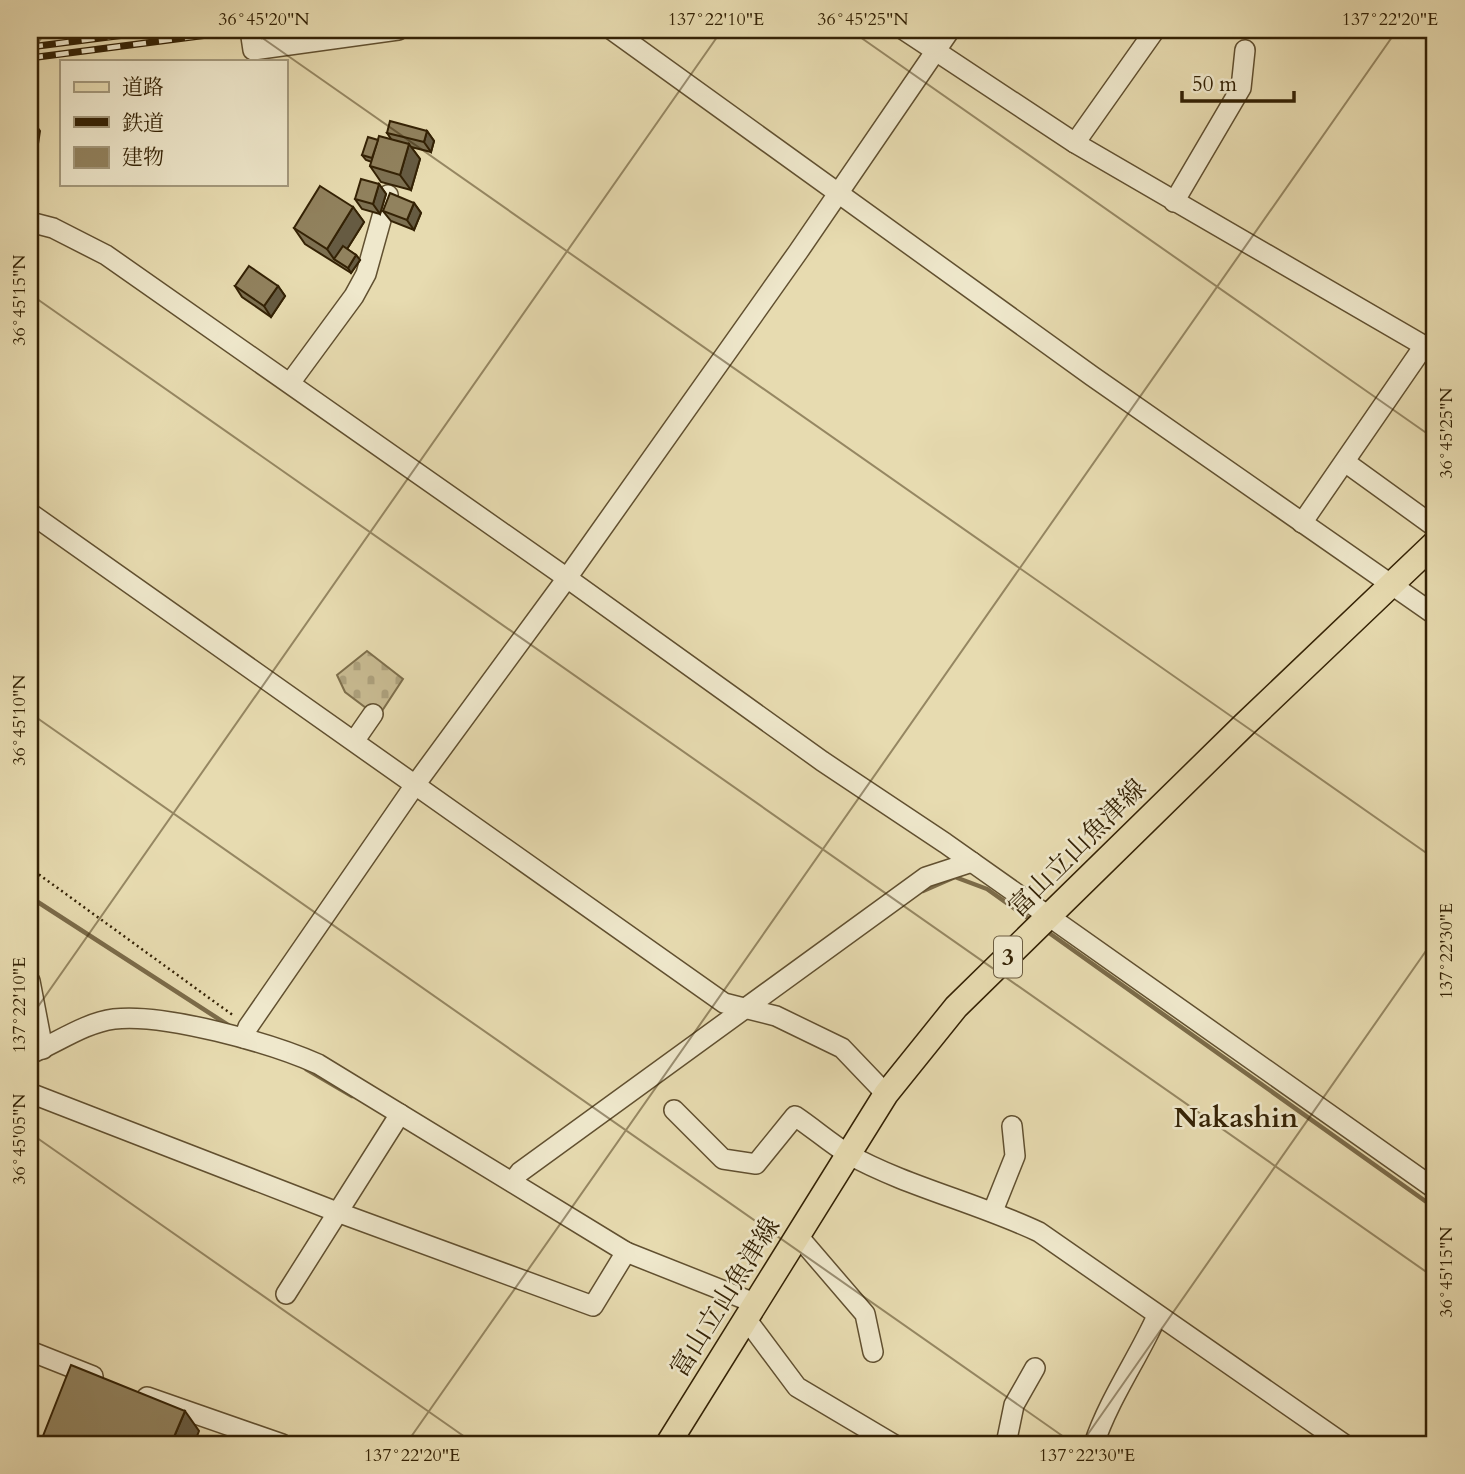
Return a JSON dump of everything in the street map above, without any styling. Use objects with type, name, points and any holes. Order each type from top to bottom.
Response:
[{"type":"main road","name":"富山立山魚津線","points":[[668,1444],[886,1094],[956,1007],[1435,542]]},
{"type":"street","points":[[250,30],[253,50],[398,30]]},
{"type":"street","points":[[612,30],[1091,376],[1435,615]]},
{"type":"street","points":[[904,30],[1075,143],[1430,349],[1302,523]]},
{"type":"street","points":[[246,1032],[415,785],[568,578],[950,30]]},
{"type":"street","points":[[1075,143],[1155,30]]},
{"type":"street","points":[[1174,202],[1241,88],[1245,50]]},
{"type":"street","points":[[290,383],[354,296],[366,274],[388,195]]},
{"type":"street","points":[[30,222],[53,228],[106,255],[568,578],[822,761],[972,862],[1435,1189]]},
{"type":"street","points":[[1345,462],[1435,527]]},
{"type":"street","points":[[30,513],[724,1003],[776,1016],[842,1048],[886,1094]]},
{"type":"street","points":[[355,740],[373,714]]},
{"type":"street","points":[[513,1181],[520,1172],[926,877],[972,862]]},
{"type":"street","points":[[30,981],[37,1051],[94,1023],[114,1019],[246,1032],[318,1064],[626,1252],[752,1312],[797,1387],[893,1444]]},
{"type":"street","points":[[30,1093],[337,1212],[593,1306],[626,1252]]},
{"type":"street","points":[[674,1110],[723,1159],[757,1164],[795,1116],[848,1154],[1039,1232],[1157,1317],[1344,1444]]},
{"type":"street","points":[[286,1294],[400,1114]]},
{"type":"street","points":[[993,1211],[1016,1156],[1012,1126]]},
{"type":"street","points":[[798,1236],[865,1314],[873,1352]]},
{"type":"street","points":[[1094,1444],[1104,1416],[1137,1359],[1157,1317]]},
{"type":"street","points":[[30,1351],[121,1387],[282,1444]]},
{"type":"street","points":[[1006,1444],[1014,1405],[1035,1367]]},
{"type":"path","points":[[30,868],[246,1032]]},
{"type":"green space","points":[[367,651],[403,679],[378,717],[345,692],[337,675]]},
{"type":"building","points":[[390,121],[427,131],[424,142],[387,133]]},
{"type":"building","points":[[379,136],[409,144],[400,175],[370,166]]},
{"type":"building","points":[[368,137],[378,140],[372,158],[362,155]]},
{"type":"building","points":[[361,179],[379,184],[373,204],[355,199]]},
{"type":"building","points":[[320,186],[353,207],[327,249],[294,228]]},
{"type":"building","points":[[390,193],[414,203],[407,220],[383,211]]},
{"type":"building","points":[[343,246],[356,255],[348,268],[334,259]]},
{"type":"building","points":[[249,266],[278,286],[264,306],[235,286]]},
{"type":"building","points":[[71,1365],[185,1411],[171,1444],[30,1444],[30,1436],[41,1441]]},
{"type":"waterway","points":[[923,891],[955,877],[987,889],[1032,921]]},
{"type":"waterway","points":[[30,897],[228,1025]]},
{"type":"waterway","points":[[1045,930],[1435,1208]]},
{"type":"waterway","points":[[306,1069],[352,1096]]},
{"type":"railway","points":[[30,47],[164,30]]},
{"type":"railway","points":[[30,58],[246,30]]},
{"type":"district","name":"Nakashin","points":[[1236,1118]]}]
